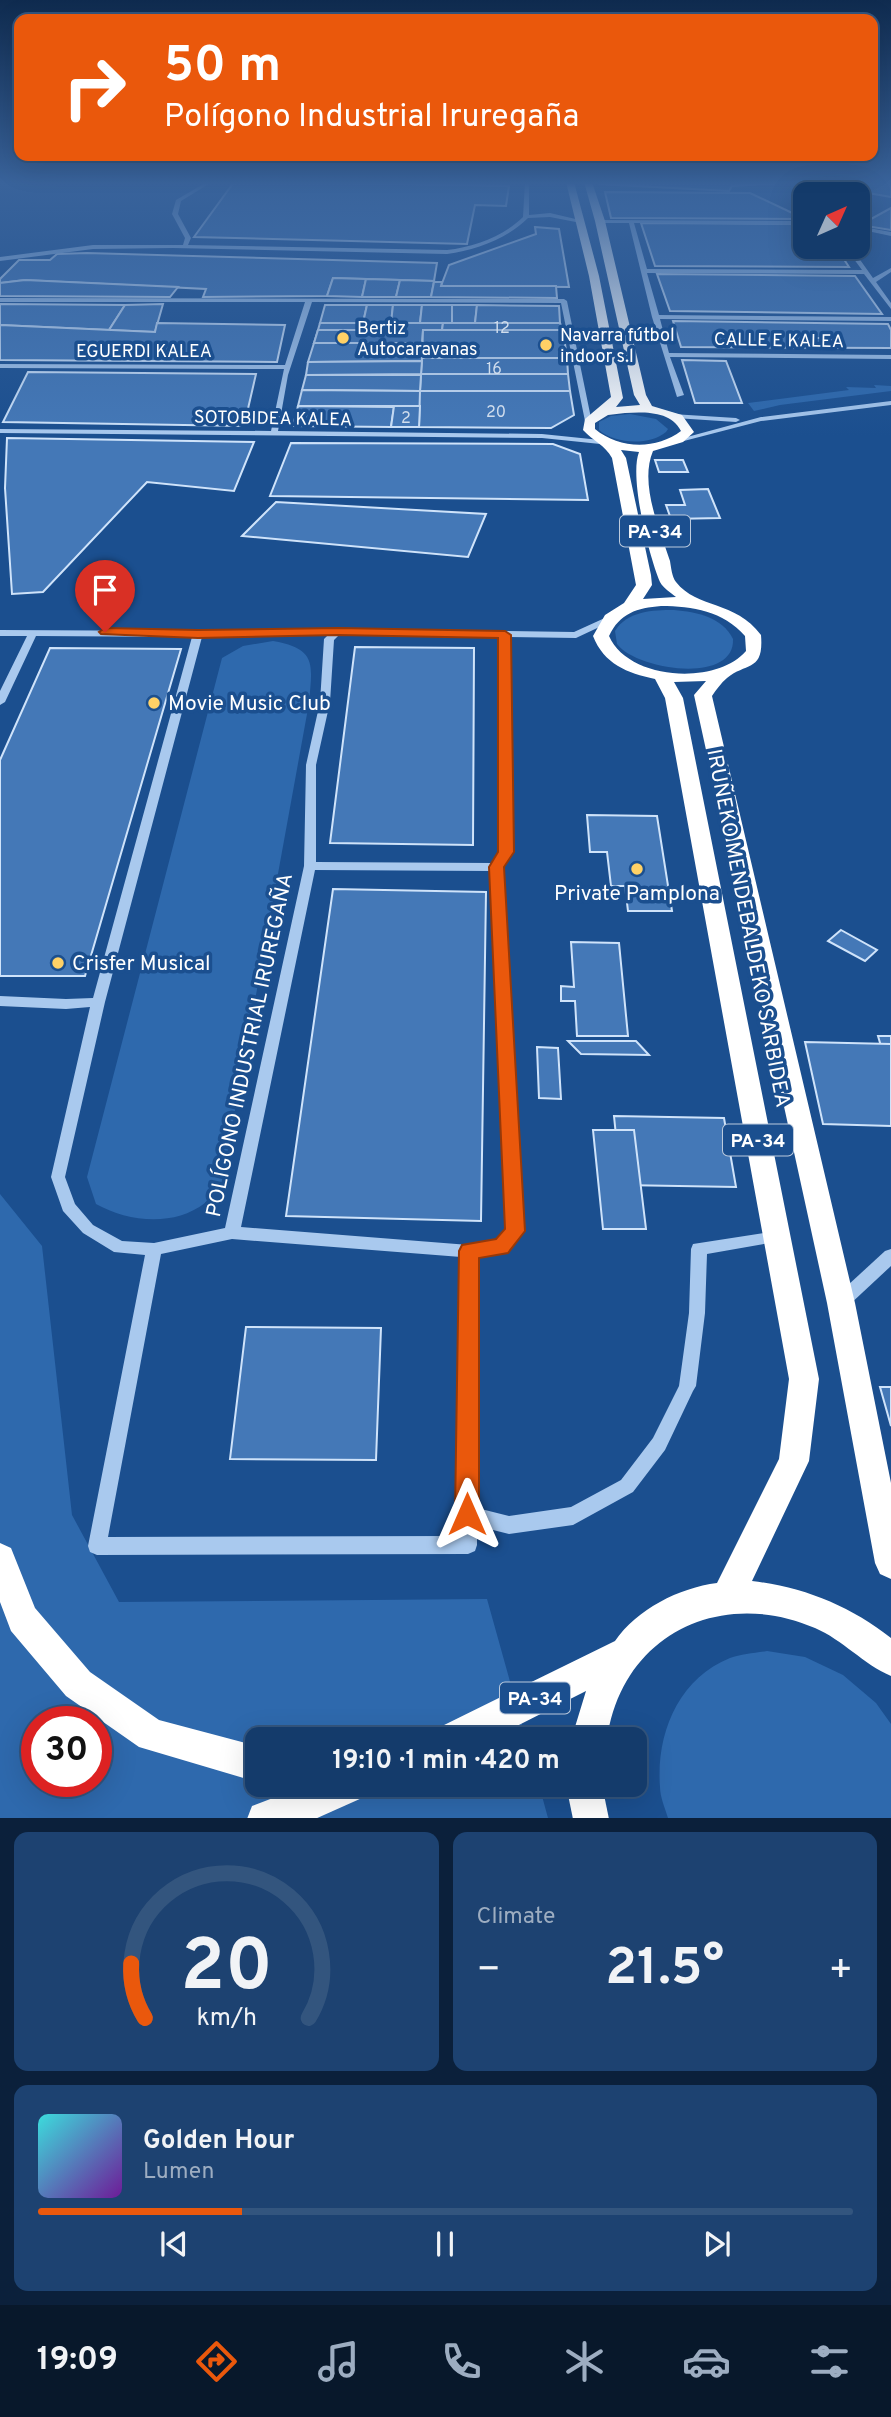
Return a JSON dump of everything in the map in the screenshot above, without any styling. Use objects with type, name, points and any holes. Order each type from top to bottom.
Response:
[{"type":"highway","points":[[589,422],[604,412],[617,398],[590,267]]},
{"type":"highway","points":[[611,267],[640,395],[648,409]]},
{"type":"highway","points":[[604,412],[625,408],[648,409],[675,416],[686,424],[688,432],[680,440],[648,447],[610,443]]},
{"type":"highway","name":"PA-34","points":[[589,422],[589,430],[610,443],[620,458],[644,585],[630,607]]},
{"type":"highway","name":"PA-34","points":[[648,447],[642,455],[643,485],[668,583],[695,604]]},
{"type":"highway","name":"PA-34","points":[[661,601],[695,604],[737,619],[753,635],[754,652],[742,664],[721,674],[692,678],[662,676],[631,666],[609,652],[601,636],[607,620],[630,607],[661,601]]},
{"type":"highway","name":"IRUÑEKO MENDEBALDEKO SARBIDEA","points":[[721,674],[703,695],[841,1303],[891,1563]]},
{"type":"highway","name":"IRUÑEKO MENDEBALDEKO SARBIDEA","points":[[662,676],[674,698],[804,1379],[794,1461],[728,1596]]},
{"type":"highway","points":[[0,1559],[23,1619],[78,1684],[150,1735],[245,1761]]},
{"type":"highway","name":"PA-34","points":[[476,1727],[620,1656],[650,1626],[687,1606],[728,1596],[776,1598],[825,1613],[872,1641],[891,1659]]},
{"type":"highway","name":"PA-34","points":[[590,1727],[592,1714],[620,1656]]},
{"type":"highway","points":[[265,1818],[288,1812],[322,1797]]},
{"type":"highway","points":[[587,1797],[591,1818]]},
{"type":"street","points":[[643,267],[666,355],[680,395]]},
{"type":"street","points":[[862,267],[891,307]]},
{"type":"street","points":[[873,281],[891,270]]},
{"type":"street","points":[[644,271],[866,272]]},
{"type":"street","points":[[0,300],[564,301],[589,422]]},
{"type":"street","points":[[274,435],[288,367],[309,301]]},
{"type":"street","points":[[656,317],[891,319]]},
{"type":"street","name":"CALLE E KALEA","points":[[666,355],[891,357]]},
{"type":"street","name":"EGUERDI KALEA","points":[[0,366],[288,367]]},
{"type":"street","points":[[841,409],[891,397]]},
{"type":"street","points":[[675,416],[724,420],[761,419],[891,403]]},
{"type":"street","points":[[680,440],[761,419]]},
{"type":"street","name":"SOTOBIDEA KALEA","points":[[545,436],[589,422]]},
{"type":"street","name":"SOTOBIDEA KALEA","points":[[0,431],[545,436],[610,443]]},
{"type":"street","points":[[1,633],[198,634],[338,631],[576,635],[607,620]]},
{"type":"street","name":"POLÍGONO INDUSTRIAL IRUREGAÑA","points":[[232,1233],[310,866],[311,765],[325,702],[329,639],[338,631]]},
{"type":"street","points":[[0,702],[33,633]]},
{"type":"street","name":"POLÍGONO INDUSTRIAL IRUREGAÑA","points":[[198,634],[98,1002],[58,1177],[68,1207],[88,1229],[120,1247],[154,1249],[232,1233],[469,1251],[501,1247],[515,1231],[496,867],[506,852],[505,635]]},
{"type":"street","name":"POLÍGONO INDUSTRIAL IRUREGAÑA","points":[[310,866],[496,867]]},
{"type":"street","points":[[0,1001],[66,1004],[98,1002]]},
{"type":"street","points":[[467,1514],[509,1525],[573,1516],[627,1486],[659,1444],[687,1386],[697,1313],[699,1249],[776,1237]]},
{"type":"street","points":[[154,1249],[97,1546],[468,1545],[469,1251]]},
{"type":"street","points":[[841,1303],[891,1256]]},
{"type":"shaded area","points":[[874,385],[891,386],[891,391],[780,405],[754,411],[748,403],[849,390],[846,387],[876,388]]},
{"type":"shaded area","points":[[630,414],[656,419],[668,429],[651,440],[632,442],[614,438],[599,430],[599,422],[611,416]]},
{"type":"shaded area","points":[[674,610],[700,614],[722,625],[733,639],[729,653],[718,663],[702,668],[683,668],[643,661],[617,644],[615,631],[626,619],[649,611]]},
{"type":"shaded area","points":[[273,641],[288,644],[305,654],[311,669],[309,703],[222,1182],[205,1203],[179,1216],[151,1219],[122,1215],[96,1204],[87,1177],[222,658],[243,646]]},
{"type":"shaded area","points":[[0,1194],[42,1246],[72,1515],[119,1602],[487,1599],[523,1727],[245,1727],[245,1797],[542,1797],[548,1818],[0,1818]]},
{"type":"shaded area","points":[[767,1651],[805,1657],[843,1675],[876,1703],[891,1724],[891,1818],[668,1818],[661,1795],[660,1767],[662,1747],[674,1710],[684,1694],[712,1667],[730,1658]]},
{"type":"building","points":[[12,267],[436,267],[434,281],[333,278],[327,296],[203,297],[206,289],[25,280],[0,283],[0,279]]},
{"type":"building","points":[[448,267],[566,267],[569,287],[441,286]]},
{"type":"building","points":[[657,274],[855,276],[882,314],[670,311]]},
{"type":"building","points":[[333,278],[366,279],[362,297],[327,296]]},
{"type":"building","points":[[366,279],[400,280],[396,297],[362,297]]},
{"type":"building","points":[[25,280],[178,287],[170,297],[0,296],[0,283]]},
{"type":"building","points":[[400,280],[434,281],[431,297],[396,297]]},
{"type":"building","points":[[434,282],[442,282],[441,286],[556,286],[557,298],[431,297]]},
{"type":"building","points":[[0,304],[125,305],[109,330],[0,325]]},
{"type":"building","points":[[163,304],[155,332],[109,330],[125,305]]},
{"type":"building","points":[[325,305],[367,305],[363,323],[320,323]]},
{"type":"building","points":[[367,305],[393,305],[391,323],[363,323]]},
{"type":"building","points":[[393,305],[422,305],[420,323],[391,323]]},
{"type":"building","points":[[422,305],[452,305],[452,323],[420,323]]},
{"type":"building","points":[[452,305],[477,305],[475,323],[452,323]]},
{"type":"building","points":[[477,305],[559,306],[560,323],[475,323]]},
{"type":"building","points":[[673,321],[888,324],[891,330],[891,348],[681,347]]},
{"type":"building","points":[[157,323],[285,325],[277,362],[0,360],[0,325],[155,332]]},
{"type":"building","points":[[320,323],[384,323],[383,330],[318,330]]},
{"type":"building","points":[[384,323],[443,323],[442,330],[423,330],[422,343],[314,343],[318,330],[383,330]]},
{"type":"building","points":[[384,323],[443,323],[442,330],[423,330],[422,343],[314,343],[318,330],[383,330]]},
{"type":"building","points":[[443,323],[560,323],[563,330],[442,330]]},
{"type":"building","points":[[423,330],[563,330],[567,358],[422,358]]},
{"type":"building","points":[[806,338],[831,338],[836,348],[811,348]]},
{"type":"building","points":[[314,343],[422,343],[422,361],[308,362]]},
{"type":"building","points":[[422,358],[567,358],[568,374],[421,374]]},
{"type":"building","points":[[682,360],[726,361],[742,403],[695,403]]},
{"type":"building","points":[[422,361],[421,374],[306,375],[308,362]]},
{"type":"building","points":[[28,372],[256,374],[244,426],[3,422]]},
{"type":"building","points":[[421,374],[568,374],[570,391],[420,391]]},
{"type":"building","points":[[306,375],[421,375],[420,391],[302,390]]},
{"type":"building","points":[[302,390],[420,391],[420,406],[298,406]]},
{"type":"building","points":[[420,391],[570,391],[574,415],[551,428],[419,427]]},
{"type":"building","points":[[298,406],[394,407],[391,427],[293,426]]},
{"type":"building","points":[[394,406],[420,406],[419,427],[391,427]]},
{"type":"building","points":[[7,438],[254,442],[234,491],[147,482],[43,592],[12,594],[5,488]]},
{"type":"building","points":[[291,443],[553,444],[580,454],[588,500],[270,496]]},
{"type":"building","points":[[655,460],[683,460],[688,472],[659,472]]},
{"type":"building","points":[[708,489],[720,518],[671,519],[666,505],[685,505],[680,490]]},
{"type":"building","points":[[276,502],[486,514],[468,557],[242,536]]},
{"type":"building","points":[[355,647],[474,648],[473,845],[330,843]]},
{"type":"building","points":[[50,648],[181,649],[85,976],[0,976],[0,760]]},
{"type":"building","name":"Private Pamplona","points":[[587,815],[657,816],[672,911],[628,911],[625,886],[611,886],[607,852],[590,852]]},
{"type":"building","points":[[333,889],[486,892],[481,1221],[286,1216]]},
{"type":"building","points":[[841,930],[877,950],[865,961],[828,941]]},
{"type":"building","points":[[571,942],[619,943],[628,1036],[577,1036],[575,1001],[561,1001],[561,986],[574,987]]},
{"type":"building","points":[[878,1036],[891,1036],[891,1080]]},
{"type":"building","points":[[568,1041],[636,1041],[649,1055],[581,1054]]},
{"type":"building","points":[[805,1042],[891,1044],[891,1126],[823,1124]]},
{"type":"building","points":[[537,1047],[558,1048],[561,1099],[539,1098]]},
{"type":"building","points":[[614,1116],[724,1118],[736,1187],[621,1185]]},
{"type":"building","points":[[593,1130],[634,1130],[646,1229],[603,1229]]},
{"type":"building","points":[[246,1327],[381,1328],[376,1460],[230,1459]]},
{"type":"building","points":[[880,1387],[891,1387],[891,1426]]},
{"type":"place","name":"Bertiz Autocaravanas","points":[[343,338]]},
{"type":"place","name":"Navarra fútbol indoor s.l","points":[[546,345]]},
{"type":"place","name":"Movie Music Club","points":[[154,703]]},
{"type":"place","name":"Private Pamplona","points":[[637,869]]},
{"type":"place","name":"Crisfer Musical","points":[[58,963]]},
{"type":"route","points":[[105,632],[198,634],[338,631],[505,635],[506,852],[496,867],[515,1231],[501,1247],[469,1251],[467,1514]]}]
